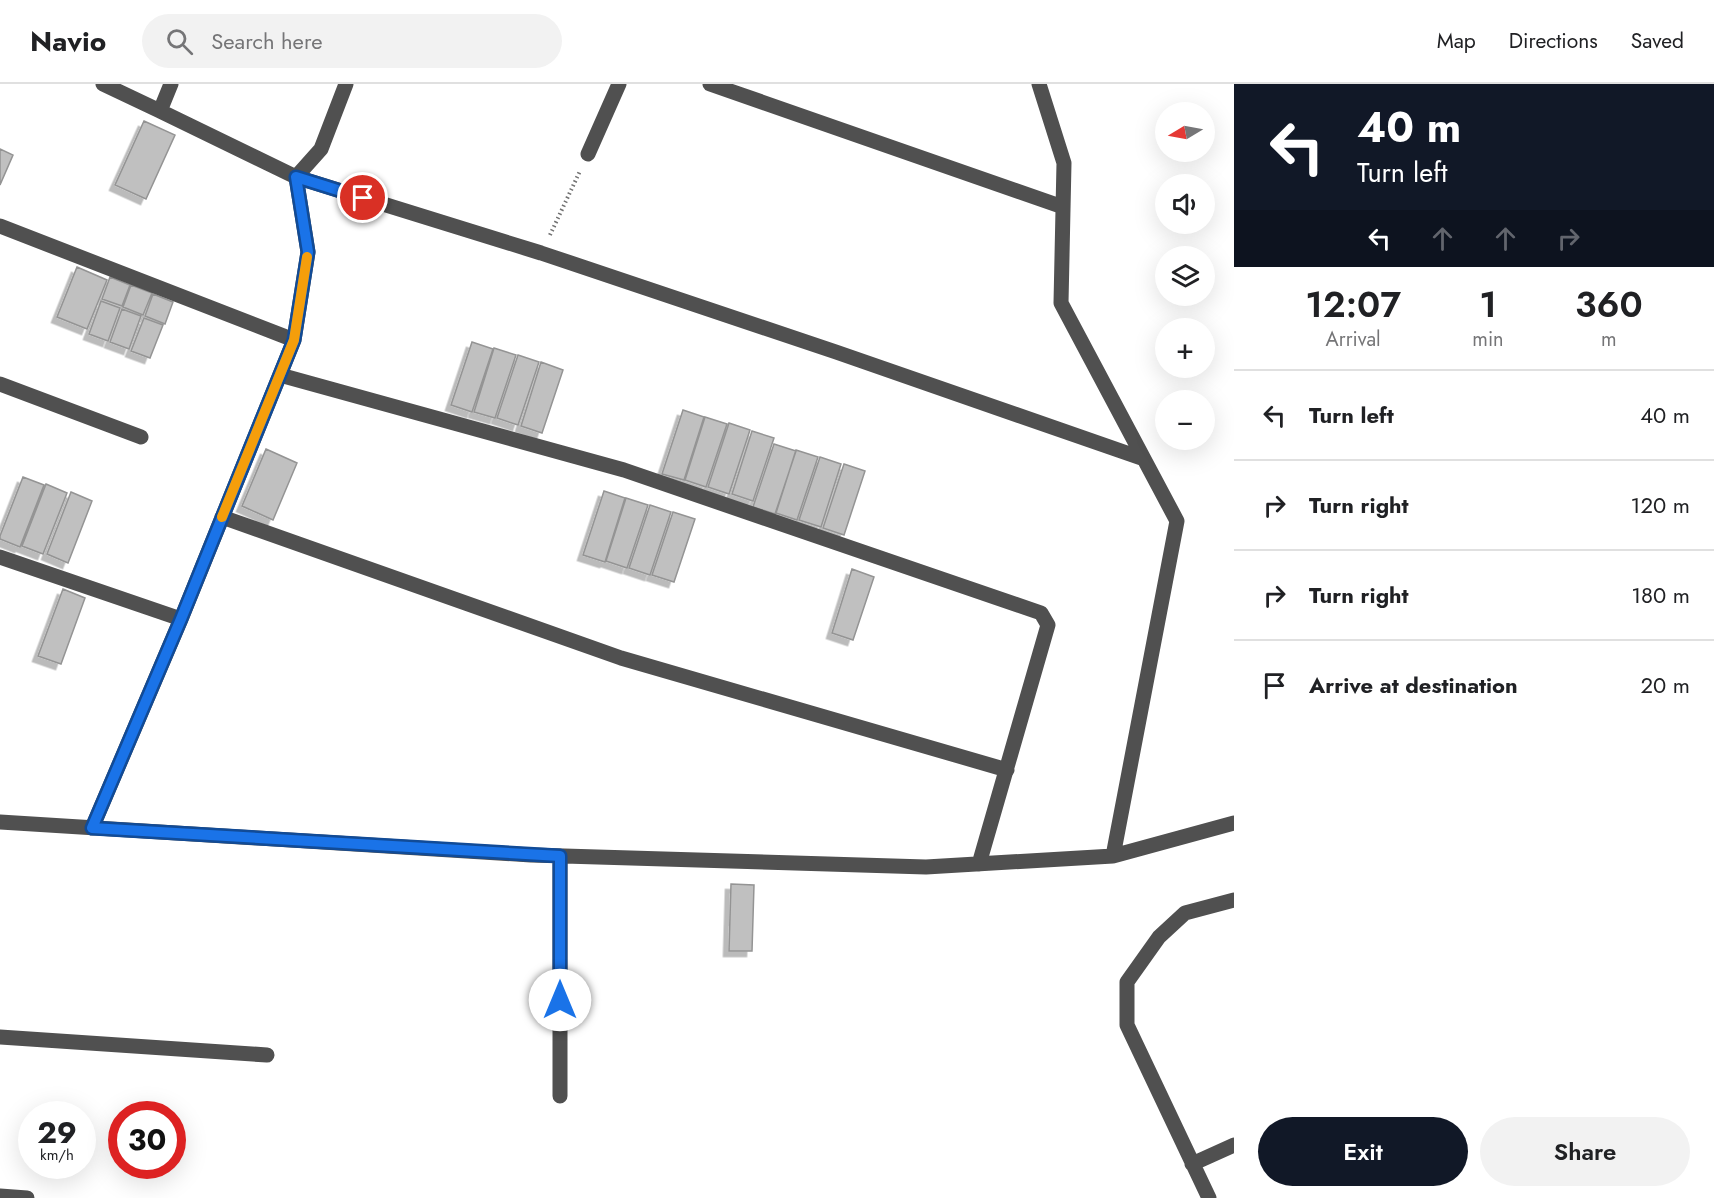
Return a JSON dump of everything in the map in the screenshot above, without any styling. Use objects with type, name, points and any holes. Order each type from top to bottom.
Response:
[{"type":"street","points":[[103,84],[296,177],[541,253],[825,348],[1144,459]]},
{"type":"street","points":[[160,111],[171,84]]},
{"type":"street","points":[[296,177],[321,149],[346,84]]},
{"type":"street","points":[[588,154],[619,84]]},
{"type":"street","points":[[710,84],[1063,207]]},
{"type":"street","points":[[1039,84],[1064,163],[1061,303],[1177,521],[1113,856]]},
{"type":"street","points":[[92,828],[181,619],[294,340],[308,252],[296,177]]},
{"type":"street","points":[[0,226],[294,340]]},
{"type":"street","points":[[280,375],[624,470],[1041,613],[1048,625],[979,864]]},
{"type":"street","points":[[0,384],[141,437]]},
{"type":"street","points":[[222,517],[621,658],[1007,770]]},
{"type":"street","points":[[0,557],[181,619]]},
{"type":"street","points":[[0,822],[560,856],[926,867],[1113,856],[1234,823]]},
{"type":"street","points":[[560,856],[560,1096]]},
{"type":"street","points":[[1209,1198],[1127,1025],[1127,982],[1159,937],[1185,913],[1234,900]]},
{"type":"street","points":[[0,1037],[267,1055]]},
{"type":"street","points":[[1192,1164],[1234,1145]]},
{"type":"street","points":[[0,1196],[27,1198]]},
{"type":"path","points":[[541,253],[588,154]]},
{"type":"building","points":[[144,121],[175,135],[146,199],[115,185]]},
{"type":"building","points":[[0,149],[13,155],[0,185]]},
{"type":"building","points":[[77,267],[107,280],[87,329],[57,317]]},
{"type":"building","points":[[110,277],[130,285],[122,306],[102,299]]},
{"type":"building","points":[[131,285],[152,293],[143,315],[123,307]]},
{"type":"building","points":[[153,294],[173,302],[165,324],[145,316]]},
{"type":"building","points":[[101,301],[120,308],[108,341],[89,334]]},
{"type":"building","points":[[122,309],[141,316],[129,349],[110,342]]},
{"type":"building","points":[[144,318],[163,325],[150,358],[131,351]]},
{"type":"building","points":[[472,342],[493,349],[472,412],[451,405]]},
{"type":"building","points":[[494,348],[516,355],[495,418],[474,412]]},
{"type":"building","points":[[518,355],[539,362],[518,425],[497,418]]},
{"type":"building","points":[[541,362],[563,370],[542,433],[521,426]]},
{"type":"building","points":[[683,410],[704,417],[684,480],[662,474]]},
{"type":"building","points":[[705,417],[727,424],[706,487],[685,480]]},
{"type":"building","points":[[729,423],[750,430],[729,494],[708,487]]},
{"type":"building","points":[[752,431],[774,438],[753,501],[732,494]]},
{"type":"building","points":[[774,444],[796,451],[775,514],[753,507]]},
{"type":"building","points":[[266,449],[297,463],[273,520],[242,506]]},
{"type":"building","points":[[796,450],[818,457],[797,520],[776,513]]},
{"type":"building","points":[[820,457],[841,464],[821,527],[799,520]]},
{"type":"building","points":[[844,464],[865,471],[844,535],[823,528]]},
{"type":"building","points":[[23,477],[44,485],[20,547],[0,539],[0,536]]},
{"type":"building","points":[[46,484],[67,493],[43,554],[22,546]]},
{"type":"building","points":[[604,491],[625,498],[605,562],[583,555]]},
{"type":"building","points":[[71,492],[92,501],[68,563],[47,554]]},
{"type":"building","points":[[626,498],[648,505],[627,568],[606,561]]},
{"type":"building","points":[[650,505],[671,512],[650,575],[629,568]]},
{"type":"building","points":[[673,512],[695,519],[674,582],[652,575]]},
{"type":"building","points":[[852,569],[874,577],[853,640],[832,633]]},
{"type":"building","points":[[63,589],[85,598],[61,664],[38,656]]},
{"type":"building","points":[[731,884],[754,885],[752,951],[729,951]]},
{"type":"slow traffic","points":[[222,517],[294,340],[307,257]]},
{"type":"route","points":[[363,198],[296,177],[308,252],[294,340],[181,619],[92,828],[560,856],[560,1000]]}]
